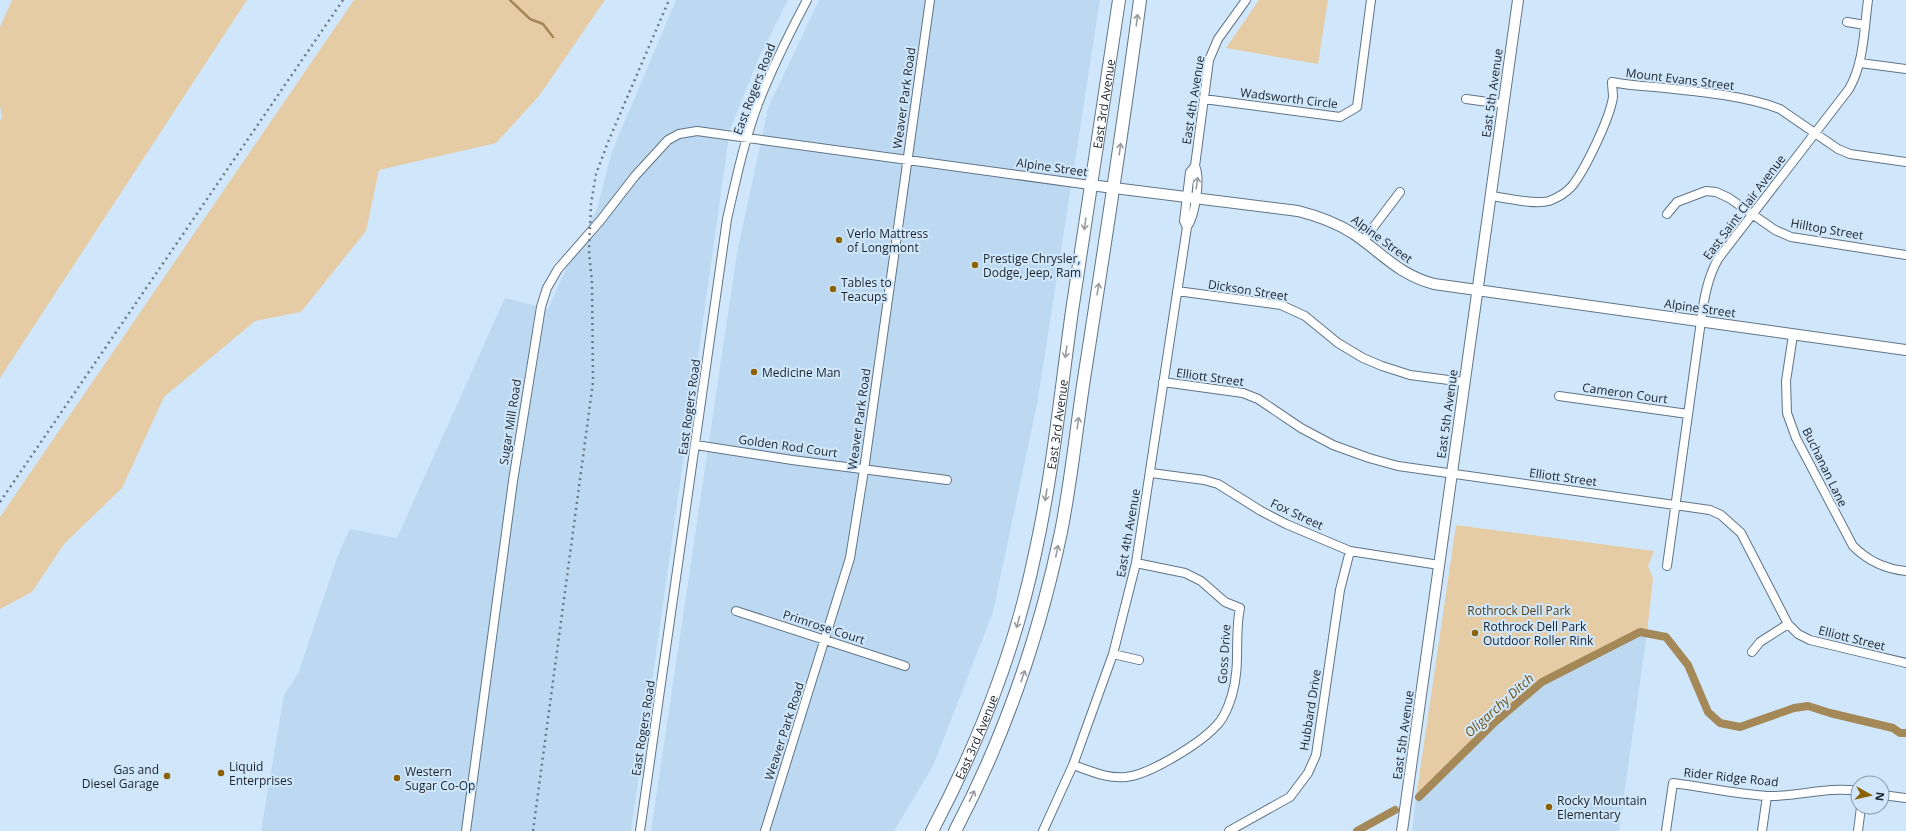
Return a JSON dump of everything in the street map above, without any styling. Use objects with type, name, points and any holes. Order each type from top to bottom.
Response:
[{"type":"main road","name":"East 3rd Avenue","points":[[932,831],[964,768],[982,726],[1004,668],[1029,580],[1050,471],[1090,185],[1119,0]]},
{"type":"main road","name":"East 3rd Avenue","points":[[955,831],[982,778],[1011,710],[1026,667],[1044,605],[1065,511],[1114,188],[1140,0]]},
{"type":"street","name":"East Rogers Road","points":[[640,831],[727,219],[747,138],[757,106],[774,63],[807,0]]},
{"type":"street","name":"Weaver Park Road","points":[[766,831],[850,558],[864,470],[930,0]]},
{"type":"street","name":"East 4th Avenue","points":[[1044,831],[1073,765],[1113,654],[1136,563],[1151,473],[1163,382],[1187,227],[1184,221],[1191,197],[1190,172],[1195,166],[1211,56],[1218,39],[1246,0]]},
{"type":"street","name":"Wadsworth Circle","points":[[1204,99],[1340,117],[1357,107],[1371,0]]},
{"type":"street","name":"East 5th Avenue","points":[[1402,831],[1518,0]]},
{"type":"street","name":"East Saint Clair Avenue","points":[[1667,566],[1701,321],[1707,284],[1711,271],[1718,259],[1752,214],[1850,90],[1860,63],[1868,0]]},
{"type":"street","points":[[1847,22],[1865,25]]},
{"type":"street","points":[[1860,63],[1906,69]]},
{"type":"street","name":"Mount Evans Street","points":[[1491,196],[1538,202],[1548,201],[1560,196],[1570,187],[1580,176],[1609,113],[1613,96],[1612,82],[1628,86],[1655,87],[1748,100],[1780,109],[1838,149],[1850,154],[1906,162]]},
{"type":"street","points":[[1466,99],[1503,104]]},
{"type":"street","name":"Sugar Mill Road","points":[[466,831],[515,466],[537,322],[547,288],[558,269],[600,221],[635,176],[668,140],[679,134],[697,131],[747,138]]},
{"type":"street","name":"Alpine Street","points":[[747,138],[1090,185],[1298,211],[1342,226],[1394,266],[1413,277],[1434,284],[1906,350]]},
{"type":"street","name":"Hilltop Street","points":[[1667,214],[1677,202],[1706,191],[1716,192],[1729,198],[1775,230],[1791,238],[1906,255]]},
{"type":"street","points":[[1363,241],[1400,192]]},
{"type":"street","name":"Dickson Street","points":[[1177,291],[1281,305],[1305,316],[1338,343],[1363,358],[1382,366],[1410,375],[1464,382]]},
{"type":"street","name":"Buchanan Lane","points":[[1793,334],[1785,393],[1787,413],[1796,438],[1853,546],[1863,556],[1879,566],[1893,570],[1906,571]]},
{"type":"street","name":"Elliott Street","points":[[1163,382],[1243,393],[1258,399],[1301,428],[1333,445],[1369,458],[1398,466],[1710,510],[1721,515],[1741,533],[1788,624],[1798,634],[1810,640],[1906,663]]},
{"type":"street","name":"Cameron Court","points":[[1559,396],[1688,414]]},
{"type":"street","name":"Golden Rod Court","points":[[696,445],[864,470],[947,480]]},
{"type":"street","name":"Fox Street","points":[[1151,473],[1204,480],[1218,484],[1261,511],[1286,524],[1350,551],[1439,565]]},
{"type":"street","name":"Hubbard Drive","points":[[1229,831],[1290,797],[1299,787],[1311,767],[1316,755],[1324,711],[1340,590],[1350,551]]},
{"type":"street","name":"Goss Drive","points":[[1073,765],[1112,778],[1142,774],[1193,745],[1216,726],[1232,695],[1237,670],[1239,647],[1237,623],[1240,608],[1225,602],[1201,582],[1185,573],[1136,563]]},
{"type":"street","name":"Primrose Court","points":[[736,611],[905,666]]},
{"type":"street","points":[[1752,652],[1760,642],[1788,624]]},
{"type":"street","points":[[1113,654],[1139,660]]},
{"type":"street","name":"Rider Ridge Road","points":[[1666,831],[1673,783],[1767,796],[1791,795],[1830,790],[1850,791]]},
{"type":"street","points":[[1762,831],[1767,796]]},
{"type":"street","points":[[1890,796],[1906,798]]},
{"type":"street","points":[[1858,831],[1860,815]]},
{"type":"shaded area","points":[[676,0],[788,0],[759,58],[730,129],[631,831],[261,831],[284,695],[298,674],[338,555],[350,529],[397,538],[505,298],[548,309],[571,258],[597,209],[611,154]]},
{"type":"shaded area","points":[[819,0],[1100,0],[1038,399],[993,612],[933,766],[894,831],[651,831],[737,253],[768,108]]},
{"type":"shaded area","points":[[1640,632],[1647,633],[1619,831],[1412,831],[1416,798],[1495,722],[1542,682]]},
{"type":"green space","points":[[12,0],[247,0],[0,378],[0,121],[2,117],[0,105],[0,27]]},
{"type":"green space","points":[[354,0],[605,0],[539,96],[496,143],[379,170],[366,231],[301,312],[255,321],[164,397],[122,488],[64,544],[32,592],[0,609],[0,517]]},
{"type":"green space","points":[[1259,0],[1328,0],[1318,64],[1226,48]]},
{"type":"green space","name":"Rothrock Dell Park","points":[[1456,525],[1654,551],[1648,566],[1653,578],[1647,633],[1640,632],[1542,682],[1495,722],[1416,798]]},
{"type":"waterway","points":[[510,0],[530,19],[543,24],[553,37]]},
{"type":"waterway","name":"Oligarchy Ditch","points":[[1419,797],[1495,722],[1542,682],[1640,632],[1666,637],[1688,665],[1708,712],[1720,723],[1740,727],[1794,708],[1808,706],[1830,713],[1893,728],[1900,733],[1906,733]]},
{"type":"waterway","name":"Oligarchy Ditch","points":[[1357,831],[1395,810]]},
{"type":"railway","points":[[0,502],[343,0]]},
{"type":"railway","points":[[533,831],[593,382],[592,283],[589,251],[591,204],[596,174],[608,142],[669,0]]},
{"type":"place","name":"Verlo Mattress of Longmont","points":[[839,240]]},
{"type":"place","name":"Prestige Chrysler, Dodge, Jeep, Ram","points":[[975,265]]},
{"type":"place","name":"Tables to Teacups","points":[[833,289]]},
{"type":"place","name":"Medicine Man","points":[[754,372]]},
{"type":"place","name":"Rothrock Dell Park Outdoor Roller Rink","points":[[1475,633]]},
{"type":"place","name":"Liquid Enterprises","points":[[221,773]]},
{"type":"place","name":"Gas and Diesel Garage","points":[[167,776]]},
{"type":"place","name":"Western Sugar Co-Op","points":[[397,778]]},
{"type":"place","name":"Rocky Mountain Elementary","points":[[1549,807]]}]
